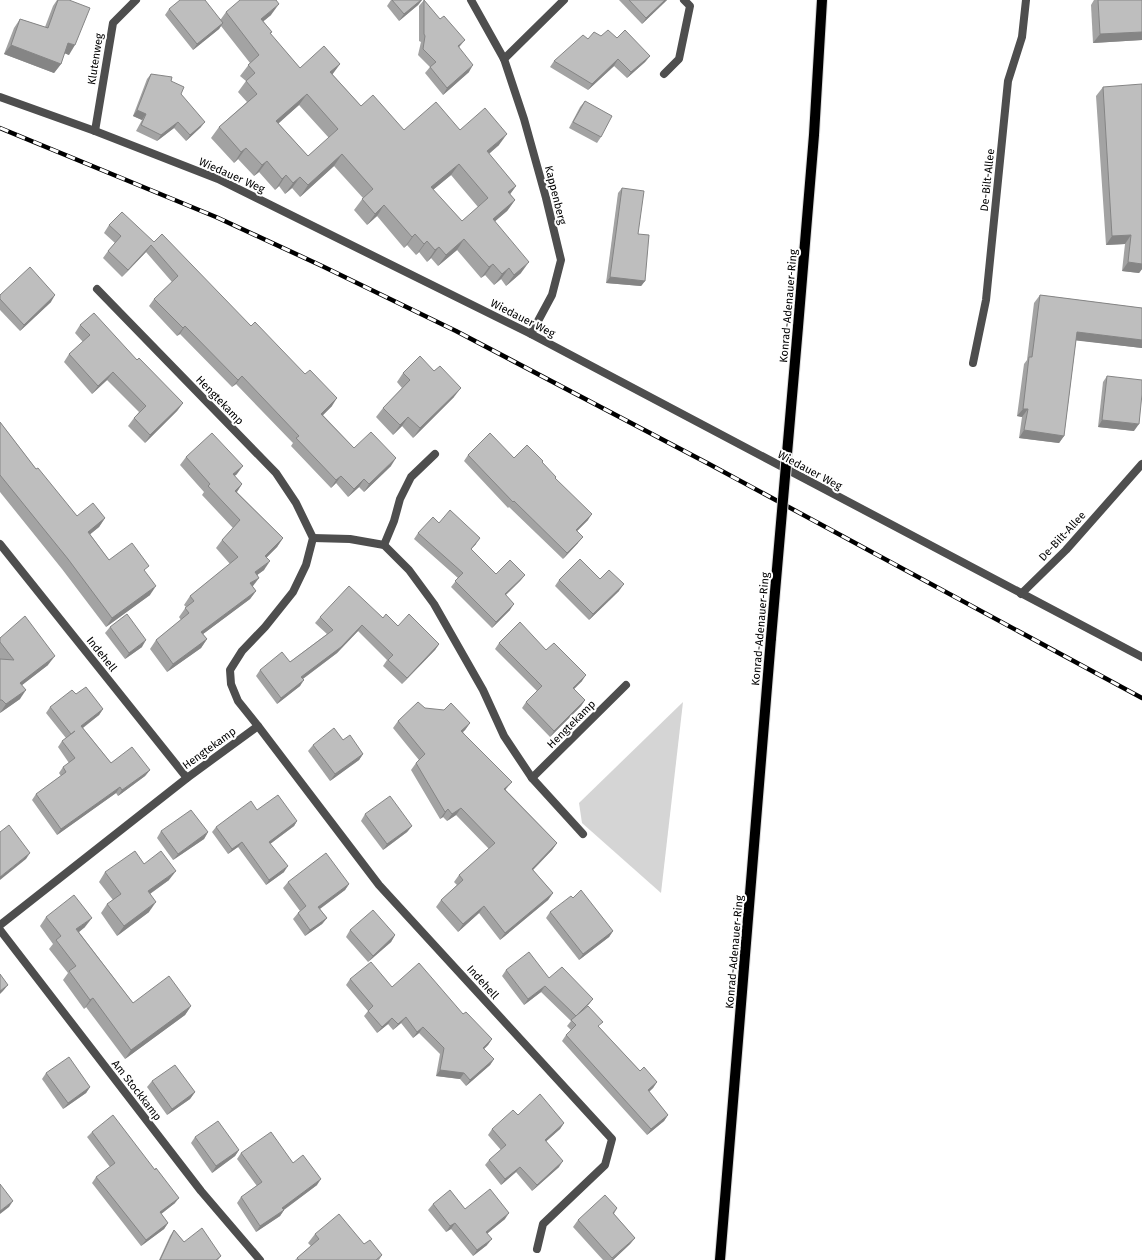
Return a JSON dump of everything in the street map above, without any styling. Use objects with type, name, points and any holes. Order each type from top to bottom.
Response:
[{"type":"main road","name":"Konrad-Adenauer-Ring","points":[[720,1260],[814,135],[822,0]]},
{"type":"street","name":"Klutenweg","points":[[95,131],[112,23],[136,0]]},
{"type":"street","name":"Kappenberg","points":[[471,0],[504,59],[524,119],[546,198],[560,260],[552,295],[532,334]]},
{"type":"street","points":[[504,59],[564,0]]},
{"type":"street","points":[[664,74],[679,59],[690,6],[684,0]]},
{"type":"street","name":"De-Bilt-Allee","points":[[973,363],[986,300],[1008,81],[1022,37],[1026,0]]},
{"type":"street","name":"Wiedauer Weg","points":[[0,97],[95,131],[218,179],[532,334],[1142,658]]},
{"type":"street","name":"Hengtekamp","points":[[96,289],[276,473],[296,503],[313,538]]},
{"type":"street","points":[[384,546],[394,521],[400,499],[411,477],[435,454]]},
{"type":"street","name":"De-Bilt-Allee","points":[[1021,594],[1066,550],[1142,464]]},
{"type":"street","points":[[258,726],[238,700],[231,684],[230,670],[242,651],[294,592],[306,565],[313,538],[350,538],[384,546],[409,570],[434,604],[483,690],[504,736],[532,778],[583,834]]},
{"type":"street","name":"Indehell","points":[[0,544],[186,778]]},
{"type":"street","name":"Hengtekamp","points":[[532,778],[626,685]]},
{"type":"street","name":"Hengtekamp","points":[[0,925],[186,778],[258,726]]},
{"type":"street","name":"Indehell","points":[[258,726],[379,885],[612,1139],[605,1165],[543,1224],[537,1249]]},
{"type":"street","name":"Am Stockkamp","points":[[0,930],[201,1191],[260,1260]]},
{"type":"shaded area","points":[[683,702],[661,893],[582,823],[579,803]]},
{"type":"building","points":[[58,0],[69,0],[90,8],[75,45],[68,43],[61,64],[11,45],[20,19],[48,28]]},
{"type":"building","points":[[180,0],[205,0],[223,23],[197,44],[169,9]]},
{"type":"building","points":[[240,0],[276,0],[279,4],[261,19],[272,32],[270,33],[300,68],[324,46],[340,64],[330,72],[361,106],[373,95],[404,130],[436,102],[460,130],[485,108],[507,134],[487,151],[516,186],[508,192],[515,200],[493,219],[529,262],[514,275],[509,268],[502,274],[493,264],[489,267],[464,239],[446,255],[439,247],[435,250],[427,241],[424,244],[415,234],[412,237],[384,205],[375,214],[362,199],[373,189],[342,154],[308,185],[300,177],[293,183],[286,175],[282,179],[267,161],[262,165],[246,148],[241,152],[219,127],[257,94],[246,81],[255,73],[248,65],[259,55],[226,12]],"holes":[[[307,94],[338,129],[308,156],[276,121]],[[459,164],[488,198],[462,221],[431,187]]]},
{"type":"building","points":[[392,0],[421,0],[404,14]]},
{"type":"building","points":[[424,0],[440,19],[444,16],[465,40],[458,46],[473,65],[447,88],[430,67],[436,62],[423,49],[425,36]]},
{"type":"building","points":[[629,0],[665,0],[646,18]]},
{"type":"building","points":[[1098,0],[1142,0],[1142,32],[1100,34]]},
{"type":"building","points":[[608,30],[617,38],[625,30],[650,56],[631,72],[618,59],[592,84],[554,61],[583,35],[588,39],[594,32],[601,36]]},
{"type":"building","points":[[151,74],[172,77],[171,81],[184,87],[181,94],[205,122],[190,135],[178,122],[161,135],[141,125],[146,114],[137,110]]},
{"type":"building","points":[[1142,84],[1142,264],[1128,262],[1131,235],[1112,236],[1103,87]]},
{"type":"building","points":[[585,101],[612,116],[601,137],[573,122]]},
{"type":"building","points":[[622,188],[644,191],[638,234],[649,235],[645,281],[610,277]]},
{"type":"building","points":[[122,212],[154,242],[162,234],[251,326],[255,322],[305,374],[310,370],[337,398],[321,414],[354,448],[371,432],[396,458],[369,484],[364,479],[354,489],[341,476],[336,480],[296,438],[299,436],[242,376],[238,380],[185,326],[183,328],[154,299],[178,276],[151,245],[128,270],[108,251],[121,236],[109,225]]},
{"type":"building","points":[[30,267],[55,295],[24,325],[0,299],[0,295]]},
{"type":"building","points":[[1040,295],[1142,308],[1142,340],[1077,332],[1064,436],[1024,430],[1028,409],[1023,409],[1029,357],[1032,357]]},
{"type":"building","points":[[94,313],[137,360],[139,358],[183,403],[150,435],[134,418],[146,406],[113,372],[98,386],[69,354],[90,335],[80,325]]},
{"type":"building","points":[[420,356],[434,371],[440,366],[461,388],[420,428],[408,417],[400,425],[383,408],[410,380],[403,373]]},
{"type":"building","points":[[1107,376],[1142,380],[1139,424],[1102,420]]},
{"type":"building","points":[[0,422],[36,469],[38,468],[77,516],[93,503],[105,518],[88,532],[109,560],[132,543],[149,566],[144,570],[156,586],[112,618],[68,559],[0,475]]},
{"type":"building","points":[[212,433],[243,466],[233,474],[242,484],[235,491],[283,538],[265,556],[270,561],[255,572],[259,578],[250,583],[256,591],[201,632],[207,639],[173,664],[156,640],[189,613],[185,608],[194,601],[190,596],[238,557],[222,540],[240,520],[208,486],[210,484],[186,457]]},
{"type":"building","points":[[490,433],[514,458],[527,445],[543,461],[542,462],[556,477],[555,478],[592,514],[576,530],[583,537],[567,553],[514,501],[513,502],[468,455]]},
{"type":"building","points":[[450,510],[480,538],[471,549],[496,574],[510,560],[525,575],[505,594],[514,604],[496,622],[455,581],[463,573],[418,533],[433,517],[439,523]]},
{"type":"building","points":[[580,559],[600,579],[609,570],[624,584],[593,614],[559,580]]},
{"type":"building","points":[[349,586],[383,618],[386,614],[398,626],[409,614],[439,644],[407,678],[388,660],[393,655],[362,625],[341,647],[301,677],[304,680],[281,698],[260,670],[282,652],[290,662],[333,630],[320,617]]},
{"type":"building","points":[[127,614],[146,640],[129,653],[110,627]]},
{"type":"building","points":[[25,616],[55,656],[20,683],[26,690],[6,704],[0,700],[0,659],[14,660],[0,642],[0,638]]},
{"type":"building","points":[[520,622],[546,650],[554,643],[586,675],[573,688],[585,700],[554,731],[526,702],[542,686],[499,643]]},
{"type":"building","points":[[86,687],[103,709],[81,726],[111,763],[132,747],[150,770],[122,790],[120,787],[61,829],[36,794],[66,772],[63,767],[75,758],[62,741],[75,731],[71,734],[50,707],[72,690],[76,694]]},
{"type":"building","points":[[418,702],[425,708],[444,710],[451,703],[470,723],[461,731],[512,782],[504,789],[557,843],[532,869],[553,893],[505,933],[484,906],[463,924],[441,900],[463,880],[459,875],[495,843],[461,808],[452,814],[448,809],[445,812],[416,763],[425,754],[398,721]]},
{"type":"building","points":[[334,728],[343,740],[350,735],[363,754],[335,774],[313,745]]},
{"type":"building","points":[[278,795],[297,821],[269,842],[288,866],[269,880],[242,842],[232,849],[216,827],[251,801],[257,810]]},
{"type":"building","points":[[390,796],[412,826],[387,844],[365,814]]},
{"type":"building","points":[[191,810],[208,832],[178,854],[161,831]]},
{"type":"building","points":[[9,825],[30,853],[0,877],[0,832]]},
{"type":"building","points":[[135,851],[144,864],[161,851],[176,871],[148,891],[156,902],[124,926],[107,904],[121,894],[105,872]]},
{"type":"building","points":[[326,853],[349,884],[318,907],[327,918],[310,930],[298,913],[306,906],[288,882]]},
{"type":"building","points":[[581,890],[613,931],[583,954],[550,912],[571,896],[573,898]]},
{"type":"building","points":[[74,895],[92,918],[76,929],[133,1003],[169,976],[191,1006],[131,1050],[93,998],[90,1000],[69,971],[76,966],[56,940],[61,936],[46,917]]},
{"type":"building","points":[[373,910],[395,935],[373,956],[350,930]]},
{"type":"building","points":[[529,952],[549,978],[562,967],[593,999],[576,1016],[545,986],[528,999],[506,970]]},
{"type":"building","points":[[371,962],[392,987],[419,963],[463,1014],[466,1012],[492,1039],[483,1048],[494,1059],[470,1080],[464,1073],[440,1070],[444,1048],[423,1027],[417,1032],[406,1017],[398,1024],[392,1018],[382,1027],[368,1011],[373,1006],[350,979]]},
{"type":"building","points":[[0,974],[8,985],[0,991]]},
{"type":"building","points":[[588,1006],[603,1022],[598,1026],[640,1071],[644,1067],[657,1082],[648,1090],[668,1115],[651,1129],[566,1035],[576,1025],[571,1020]]},
{"type":"building","points":[[69,1057],[90,1087],[68,1103],[46,1073]]},
{"type":"building","points":[[175,1065],[195,1092],[172,1109],[152,1081]]},
{"type":"building","points":[[540,1094],[564,1123],[545,1140],[563,1161],[537,1185],[520,1167],[505,1179],[489,1160],[506,1145],[492,1129],[513,1110],[518,1115]]},
{"type":"building","points":[[113,1115],[155,1170],[156,1168],[179,1198],[160,1212],[168,1223],[146,1240],[96,1177],[115,1163],[92,1132]]},
{"type":"building","points":[[218,1121],[239,1150],[216,1166],[195,1137]]},
{"type":"building","points":[[271,1132],[293,1163],[303,1155],[321,1179],[282,1208],[284,1210],[260,1226],[241,1197],[262,1182],[241,1153]]},
{"type":"building","points":[[0,1184],[13,1201],[0,1211]]},
{"type":"building","points":[[490,1189],[509,1213],[486,1232],[492,1239],[477,1250],[455,1223],[450,1226],[433,1204],[450,1190],[465,1209]]},
{"type":"building","points":[[605,1195],[617,1208],[613,1213],[635,1238],[612,1258],[578,1220]]},
{"type":"building","points":[[339,1214],[364,1244],[370,1240],[382,1255],[376,1260],[299,1260],[297,1258],[319,1239],[315,1234]]},
{"type":"building","points":[[202,1228],[221,1256],[216,1260],[160,1260],[174,1230],[184,1242]]},
{"type":"railway","points":[[0,128],[216,217],[322,266],[456,331],[709,464],[1142,698]]}]
